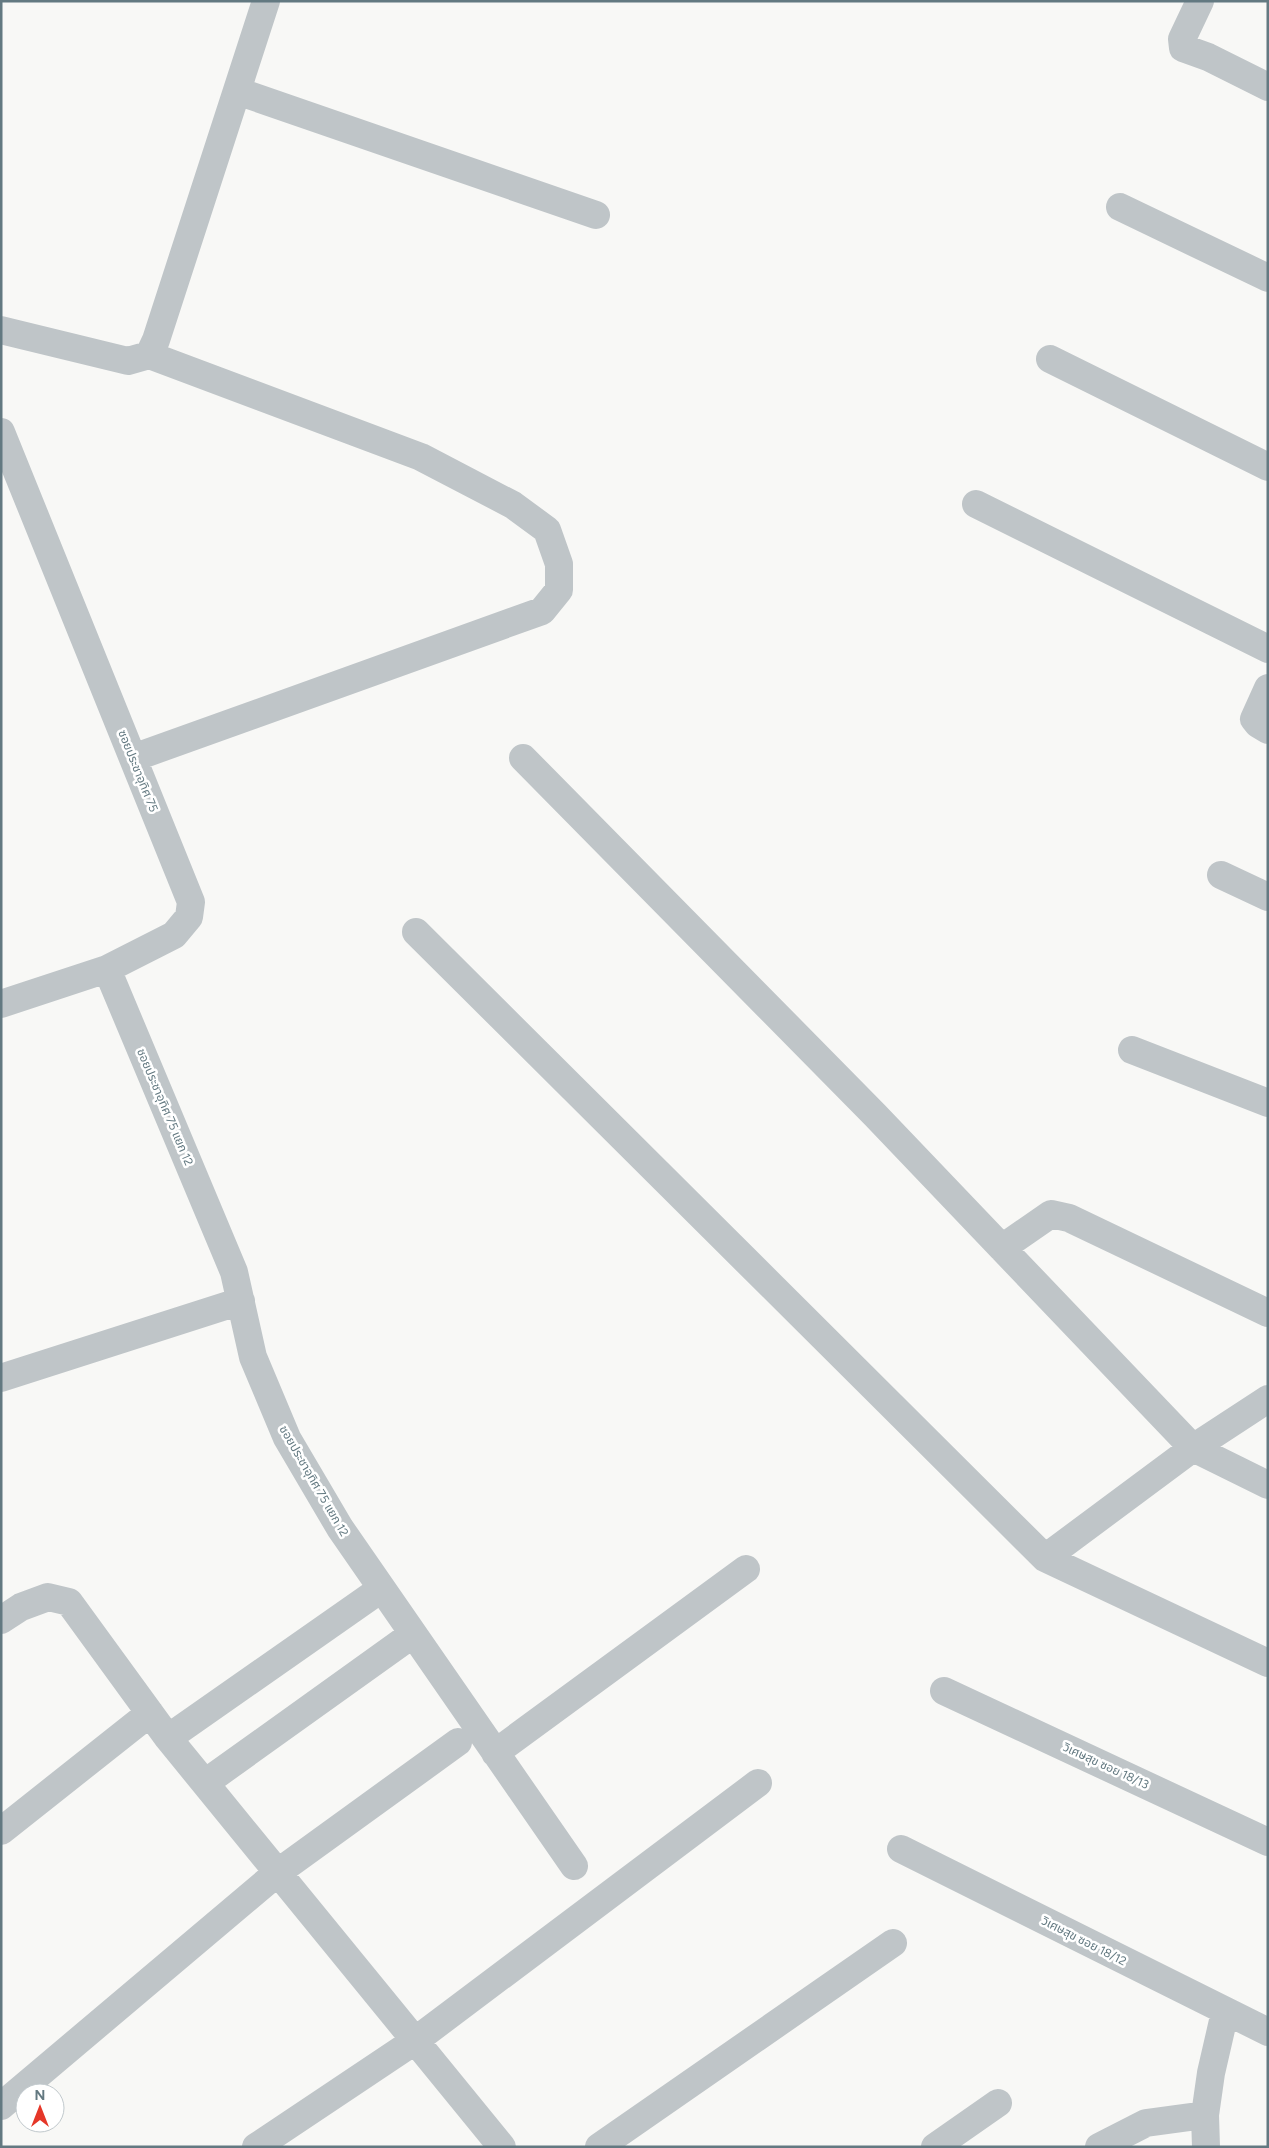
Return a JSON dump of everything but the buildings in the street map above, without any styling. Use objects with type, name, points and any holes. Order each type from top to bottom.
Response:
[{"type":"street","points":[[149,356],[156,340],[266,1]]},
{"type":"street","points":[[1200,1],[1182,39],[1183,48],[1268,87]]},
{"type":"street","points":[[237,91],[596,215]]},
{"type":"street","points":[[1120,207],[1268,278]]},
{"type":"street","points":[[1,330],[128,361],[149,356],[421,457],[513,505],[547,530],[559,564],[559,590],[542,611],[133,758]]},
{"type":"street","points":[[1050,359],[1268,467]]},
{"type":"street","name":"ซอยประชาอุทิศ 75","points":[[1,432],[191,902],[189,917],[174,934],[107,969],[1,1004]]},
{"type":"street","points":[[976,504],[1268,649]]},
{"type":"street","points":[[1261,724],[1268,688]]},
{"type":"street","points":[[523,758],[875,1115],[1192,1448],[1268,1485]]},
{"type":"street","points":[[1221,875],[1268,897]]},
{"type":"street","points":[[416,932],[1045,1558],[1268,1663]]},
{"type":"street","name":"ชอยประชาอุทิศ 75 แยก 12","points":[[107,969],[234,1272],[253,1357],[287,1438],[340,1528],[574,1866]]},
{"type":"street","points":[[1132,1050],[1268,1103]]},
{"type":"street","points":[[1002,1248],[1052,1214],[1069,1218],[1268,1313]]},
{"type":"street","points":[[1,1378],[240,1301]]},
{"type":"street","points":[[1045,1558],[1192,1448],[1268,1399]]},
{"type":"street","points":[[495,1753],[746,1569]]},
{"type":"street","points":[[168,1738],[381,1588]]},
{"type":"street","points":[[1,1620],[21,1607],[48,1597],[69,1602],[168,1738],[502,2147]]},
{"type":"street","points":[[205,1783],[413,1634]]},
{"type":"street","name":"วิเศษสุข ซอย 18/13","points":[[944,1691],[1268,1842]]},
{"type":"street","points":[[1,1831],[150,1713]]},
{"type":"street","points":[[1,2106],[277,1873],[458,1742]]},
{"type":"street","points":[[256,2147],[416,2040],[758,1783]]},
{"type":"street","name":"วิเศษสุข ซอย 18/12","points":[[900,1849],[1268,2032]]},
{"type":"street","points":[[599,2147],[893,1943]]},
{"type":"street","points":[[1206,2147],[1205,2115],[1211,2073],[1225,2012]]},
{"type":"street","points":[[935,2147],[998,2103]]},
{"type":"street","points":[[1099,2147],[1146,2123],[1205,2115]]}]
